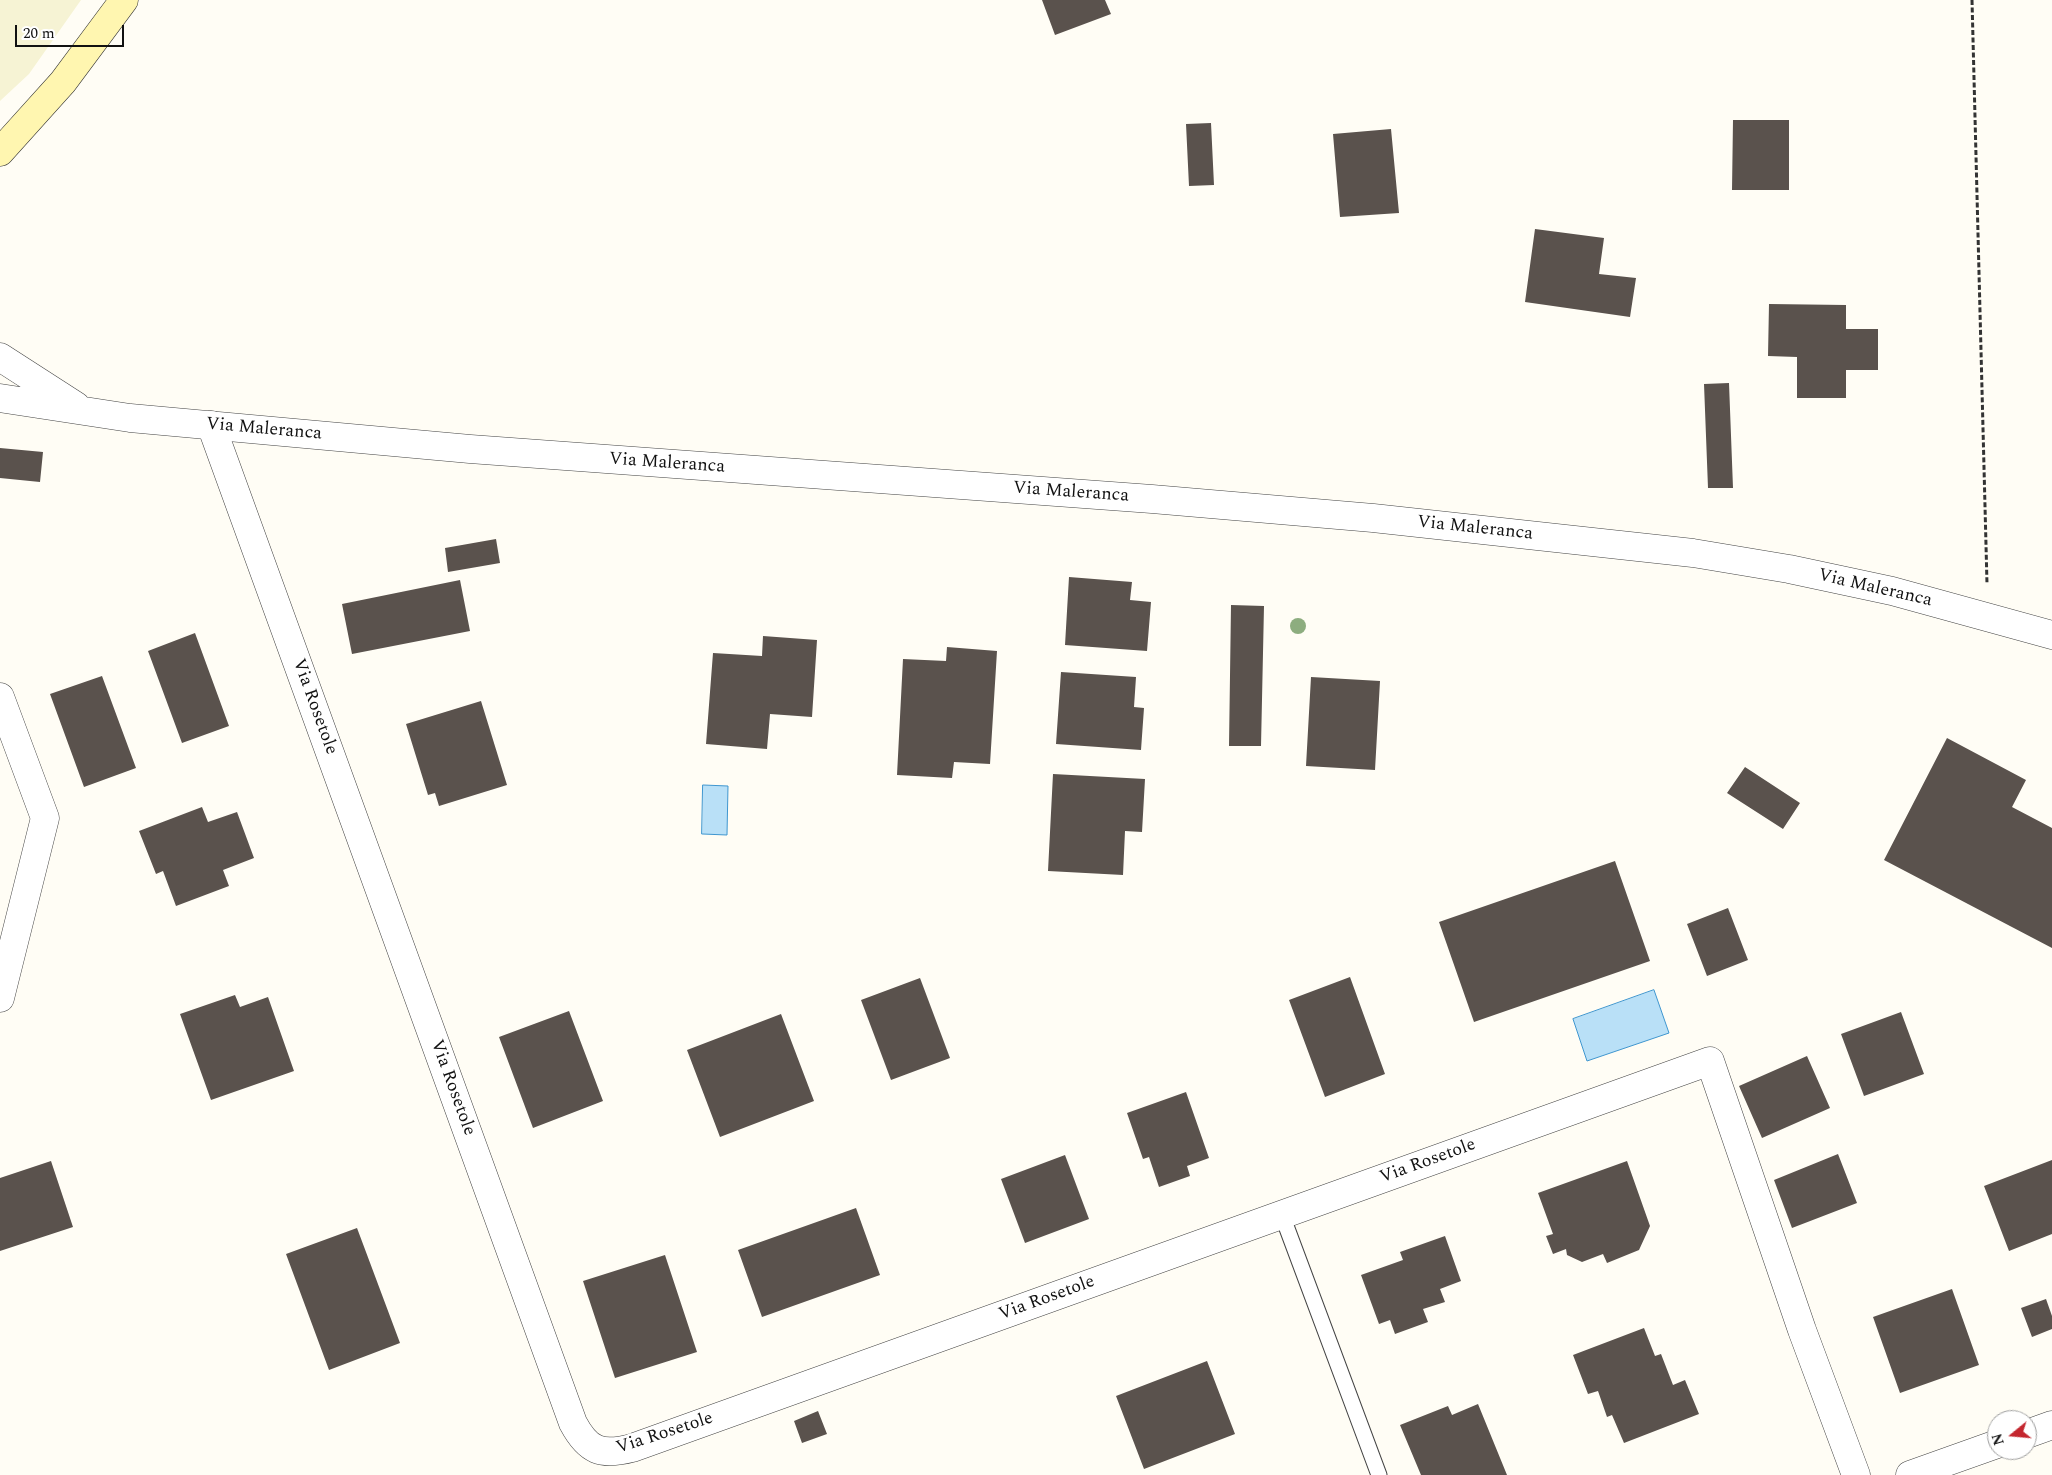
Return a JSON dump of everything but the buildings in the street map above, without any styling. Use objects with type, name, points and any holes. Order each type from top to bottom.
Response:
[{"type":"main road","points":[[0,152],[63,82],[124,0]]},
{"type":"street","points":[[0,357],[82,410]]},
{"type":"street","name":"Via Maleranca","points":[[0,398],[130,418],[470,449],[1132,498],[1373,518],[1703,555],[1789,569],[1892,591],[2052,635]]},
{"type":"street","name":"Via Rosetole","points":[[211,425],[573,1423],[580,1437],[589,1445],[597,1450],[607,1452],[617,1452],[632,1448],[1710,1060],[1802,1330],[1856,1475]]},
{"type":"street","points":[[0,697],[45,818],[0,998]]},
{"type":"street","points":[[2037,1430],[2052,1425]]},
{"type":"street","points":[[1910,1475],[1987,1448]]},
{"type":"lane","points":[[1282,1215],[1379,1475]]},
{"type":"path","points":[[1972,0],[1987,617]]},
{"type":"shaded area","points":[[0,0],[81,0],[29,74],[0,101]]},
{"type":"water","points":[[703,785],[728,786],[727,835],[702,834]]},
{"type":"water","points":[[1654,990],[1669,1033],[1587,1061],[1573,1019]]}]
